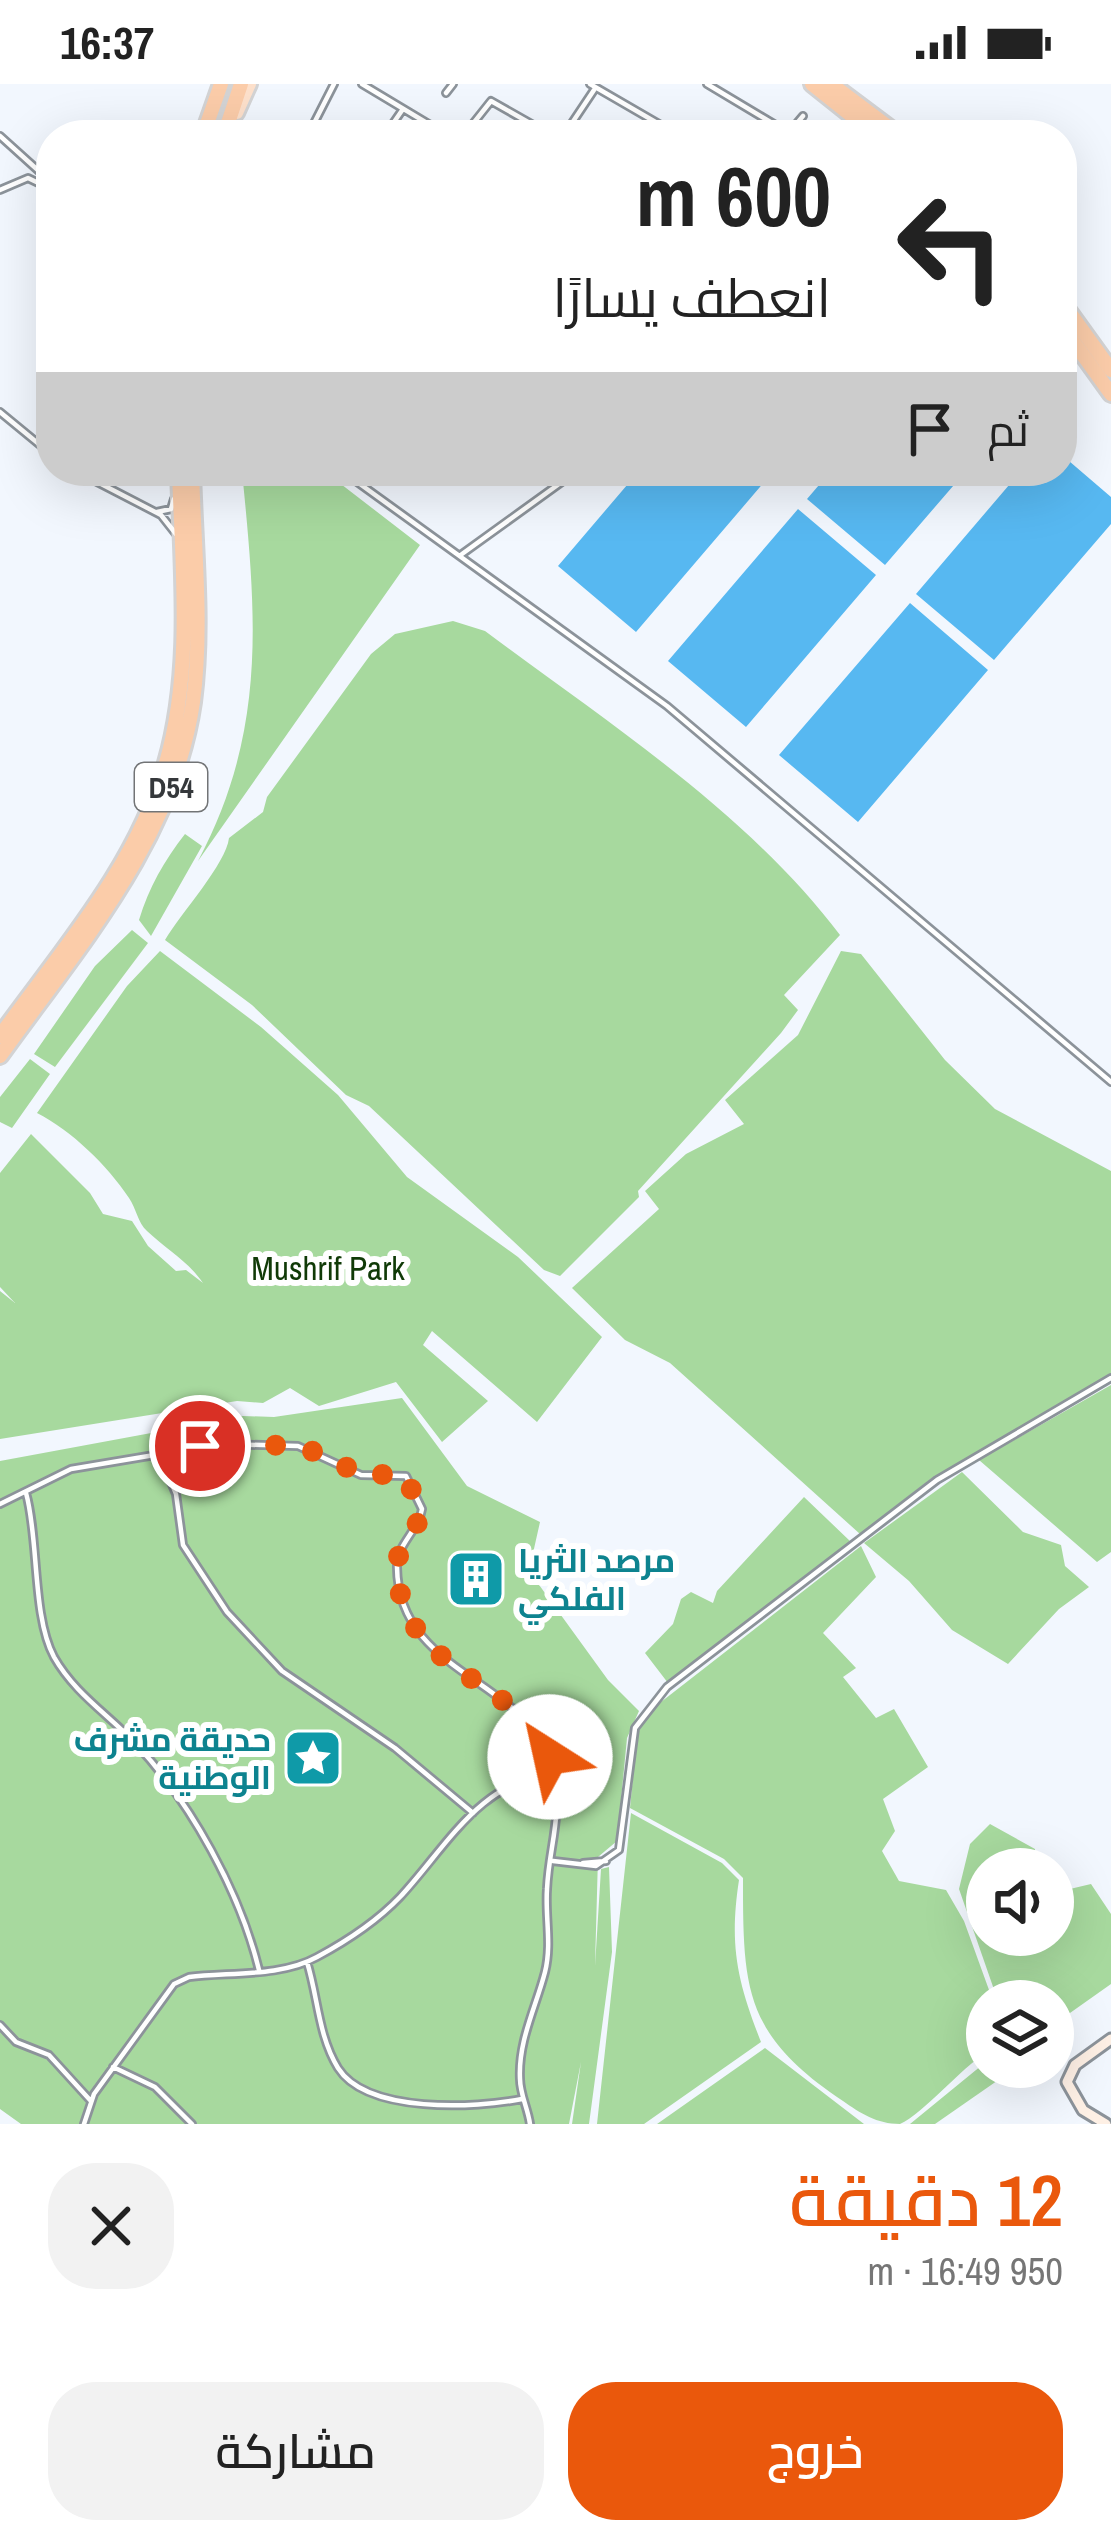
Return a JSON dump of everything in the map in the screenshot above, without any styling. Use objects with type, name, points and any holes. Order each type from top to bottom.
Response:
[{"type":"highway","points":[[207,120],[217,84]]},
{"type":"highway","points":[[230,120],[246,84]]},
{"type":"highway","points":[[799,84],[855,120]]},
{"type":"highway","points":[[812,84],[841,110]]},
{"type":"highway","points":[[831,84],[864,105]]},
{"type":"highway","points":[[841,84],[882,120]]},
{"type":"highway","points":[[1077,333],[1111,370]]},
{"type":"highway","points":[[1077,337],[1111,394]]},
{"type":"highway","name":"D54","points":[[0,1036],[116,873],[158,787],[182,676],[183,486]]},
{"type":"highway","name":"D54","points":[[0,1056],[136,863],[178,765],[195,678],[184,486]]},
{"type":"street","points":[[316,120],[334,84]]},
{"type":"street","points":[[362,84],[422,120]]},
{"type":"street","points":[[446,93],[453,84]]},
{"type":"street","points":[[706,84],[765,120]]},
{"type":"street","points":[[573,120],[593,86],[652,120]]},
{"type":"street","points":[[476,120],[491,101],[525,120]]},
{"type":"street","points":[[396,120],[404,109]]},
{"type":"street","points":[[800,120],[803,116]]},
{"type":"street","points":[[0,136],[36,171]]},
{"type":"street","points":[[0,190],[28,178],[36,180]]},
{"type":"street","points":[[1077,329],[1111,352]]},
{"type":"street","points":[[0,412],[36,442]]},
{"type":"street","points":[[105,486],[171,524],[181,551]]},
{"type":"street","points":[[155,512],[173,505],[179,486]]},
{"type":"street","points":[[363,486],[720,748],[1111,1082]]},
{"type":"street","points":[[462,554],[556,486]]},
{"type":"street","points":[[553,1861],[606,1861],[622,1841],[633,1733],[654,1699],[938,1480],[1111,1378]]},
{"type":"street","points":[[0,1504],[71,1469],[220,1444],[290,1445],[322,1454],[361,1475],[403,1474],[422,1509],[397,1561],[410,1612],[448,1665],[531,1723],[554,1774],[559,1819],[546,1891],[547,1961],[523,2043],[524,2097],[530,2124]]},
{"type":"street","points":[[139,1460],[144,1450]]},
{"type":"street","points":[[118,1453],[125,1461]]},
{"type":"street","points":[[160,1455],[176,1494],[183,1545],[226,1612],[282,1671],[395,1748],[473,1813]]},
{"type":"street","points":[[25,1491],[52,1653],[82,1696],[142,1751],[192,1822],[219,1870],[259,1970]]},
{"type":"street","points":[[84,2124],[91,2100],[174,1984],[196,1976],[307,1962],[396,1901],[473,1813],[513,1781],[554,1774]]},
{"type":"street","points":[[307,1962],[314,2006],[333,2058],[354,2084],[412,2103],[488,2103],[524,2097]]},
{"type":"street","points":[[0,2025],[16,2042],[49,2055],[91,2100]]},
{"type":"street","points":[[1106,2124],[1081,2107],[1068,2077],[1075,2065],[1111,2039]]},
{"type":"street","points":[[113,2067],[155,2087],[192,2124]]},
{"type":"green space","points":[[243,486],[343,486],[420,545],[198,861],[221,812],[246,717],[252,670]]},
{"type":"green space","points":[[453,621],[485,631],[674,771],[763,849],[840,935],[784,995],[798,1010],[781,1033],[638,1191],[639,1197],[560,1276],[544,1270],[369,1106],[346,1095],[252,1005],[165,940],[212,875],[229,838],[263,812],[267,797],[371,654],[395,634]]},
{"type":"green space","points":[[185,834],[202,846],[151,936],[139,920],[143,908]]},
{"type":"green space","points":[[132,930],[148,943],[55,1067],[34,1054],[95,966]]},
{"type":"green space","name":"Mushrif Park","points":[[160,951],[261,1027],[338,1095],[407,1177],[518,1257],[602,1337],[537,1422],[432,1331],[423,1345],[488,1401],[442,1442],[396,1382],[319,1406],[290,1388],[263,1403],[237,1401],[0,1439],[0,1291],[15,1303],[0,1287],[0,1173],[31,1134],[90,1193],[103,1214],[132,1221],[148,1246],[176,1271],[186,1270],[203,1283],[144,1228],[129,1198],[99,1161],[37,1113],[127,986]]},
{"type":"green space","points":[[841,951],[861,954],[945,1060],[995,1109],[1111,1171],[1111,1376],[932,1478],[860,1534],[670,1363],[625,1340],[572,1288],[659,1209],[645,1191],[686,1154],[744,1124],[725,1100],[798,1035]]},
{"type":"green space","points":[[30,1059],[50,1074],[12,1128],[0,1122],[0,1097]]},
{"type":"green space","points":[[1111,1385],[1111,1552],[1097,1562],[979,1460]]},
{"type":"green space","name":"حديقة مشرف الوطنية","points":[[402,1398],[467,1486],[540,1522],[529,1571],[608,1680],[639,1711],[627,1738],[617,1841],[598,1857],[595,1966],[601,1869],[609,1867],[612,1952],[589,2124],[572,2124],[581,2062],[569,2124],[21,2124],[0,2109],[0,1461],[243,1416],[274,1417]]},
{"type":"green space","points":[[962,1472],[1023,1532],[1061,1545],[1065,1566],[1089,1587],[1059,1609],[1008,1664],[952,1630],[909,1581],[864,1543]]},
{"type":"green space","points":[[804,1497],[851,1542],[668,1683],[645,1653],[673,1624],[681,1599],[691,1592],[713,1603],[717,1591]]},
{"type":"green space","points":[[861,1546],[876,1577],[823,1633],[856,1668],[843,1677],[876,1718],[894,1709],[928,1767],[883,1799],[895,1831],[882,1851],[899,1881],[946,1890],[966,1927],[966,1956],[977,1956],[985,1980],[966,1980],[966,2069],[900,2124],[856,2110],[786,2054],[768,2031],[749,1980],[743,1878],[724,1859],[630,1808],[637,1734],[652,1709]]},
{"type":"green space","points":[[631,1813],[722,1863],[739,1880],[737,1962],[761,2042],[644,2124],[597,2124]]},
{"type":"green space","points":[[990,1824],[1033,1848],[969,1848]]},
{"type":"green space","points":[[966,1860],[966,1909],[959,1889]]},
{"type":"green space","points":[[1091,1884],[1111,1914],[1111,1984],[1074,2010],[1074,1980],[991,1980],[982,1956],[1074,1956],[1074,1888]]},
{"type":"green space","points":[[765,2048],[864,2124],[657,2124]]},
{"type":"green space","points":[[966,2078],[966,2088],[987,2088],[935,2124],[910,2124]]},
{"type":"water","points":[[1077,468],[1111,497],[1111,524],[994,660],[916,594],[1008,486],[1077,486]]},
{"type":"water","points":[[626,486],[761,486],[636,632],[558,566]]},
{"type":"water","points":[[818,486],[953,486],[885,565],[807,499]]},
{"type":"water","points":[[798,509],[876,575],[746,727],[668,661]]},
{"type":"water","points":[[910,603],[988,670],[858,822],[779,755]]},
{"type":"place","name":"مرصد الثريا الفلكي","points":[[476,1579]]},
{"type":"place","name":"حديقة مشرف الوطنية","points":[[313,1758]]},
{"type":"route","points":[[200,1446],[290,1445],[322,1454],[361,1475],[403,1474],[422,1509],[397,1561],[410,1612],[448,1665],[526,1717],[550,1757]]}]
